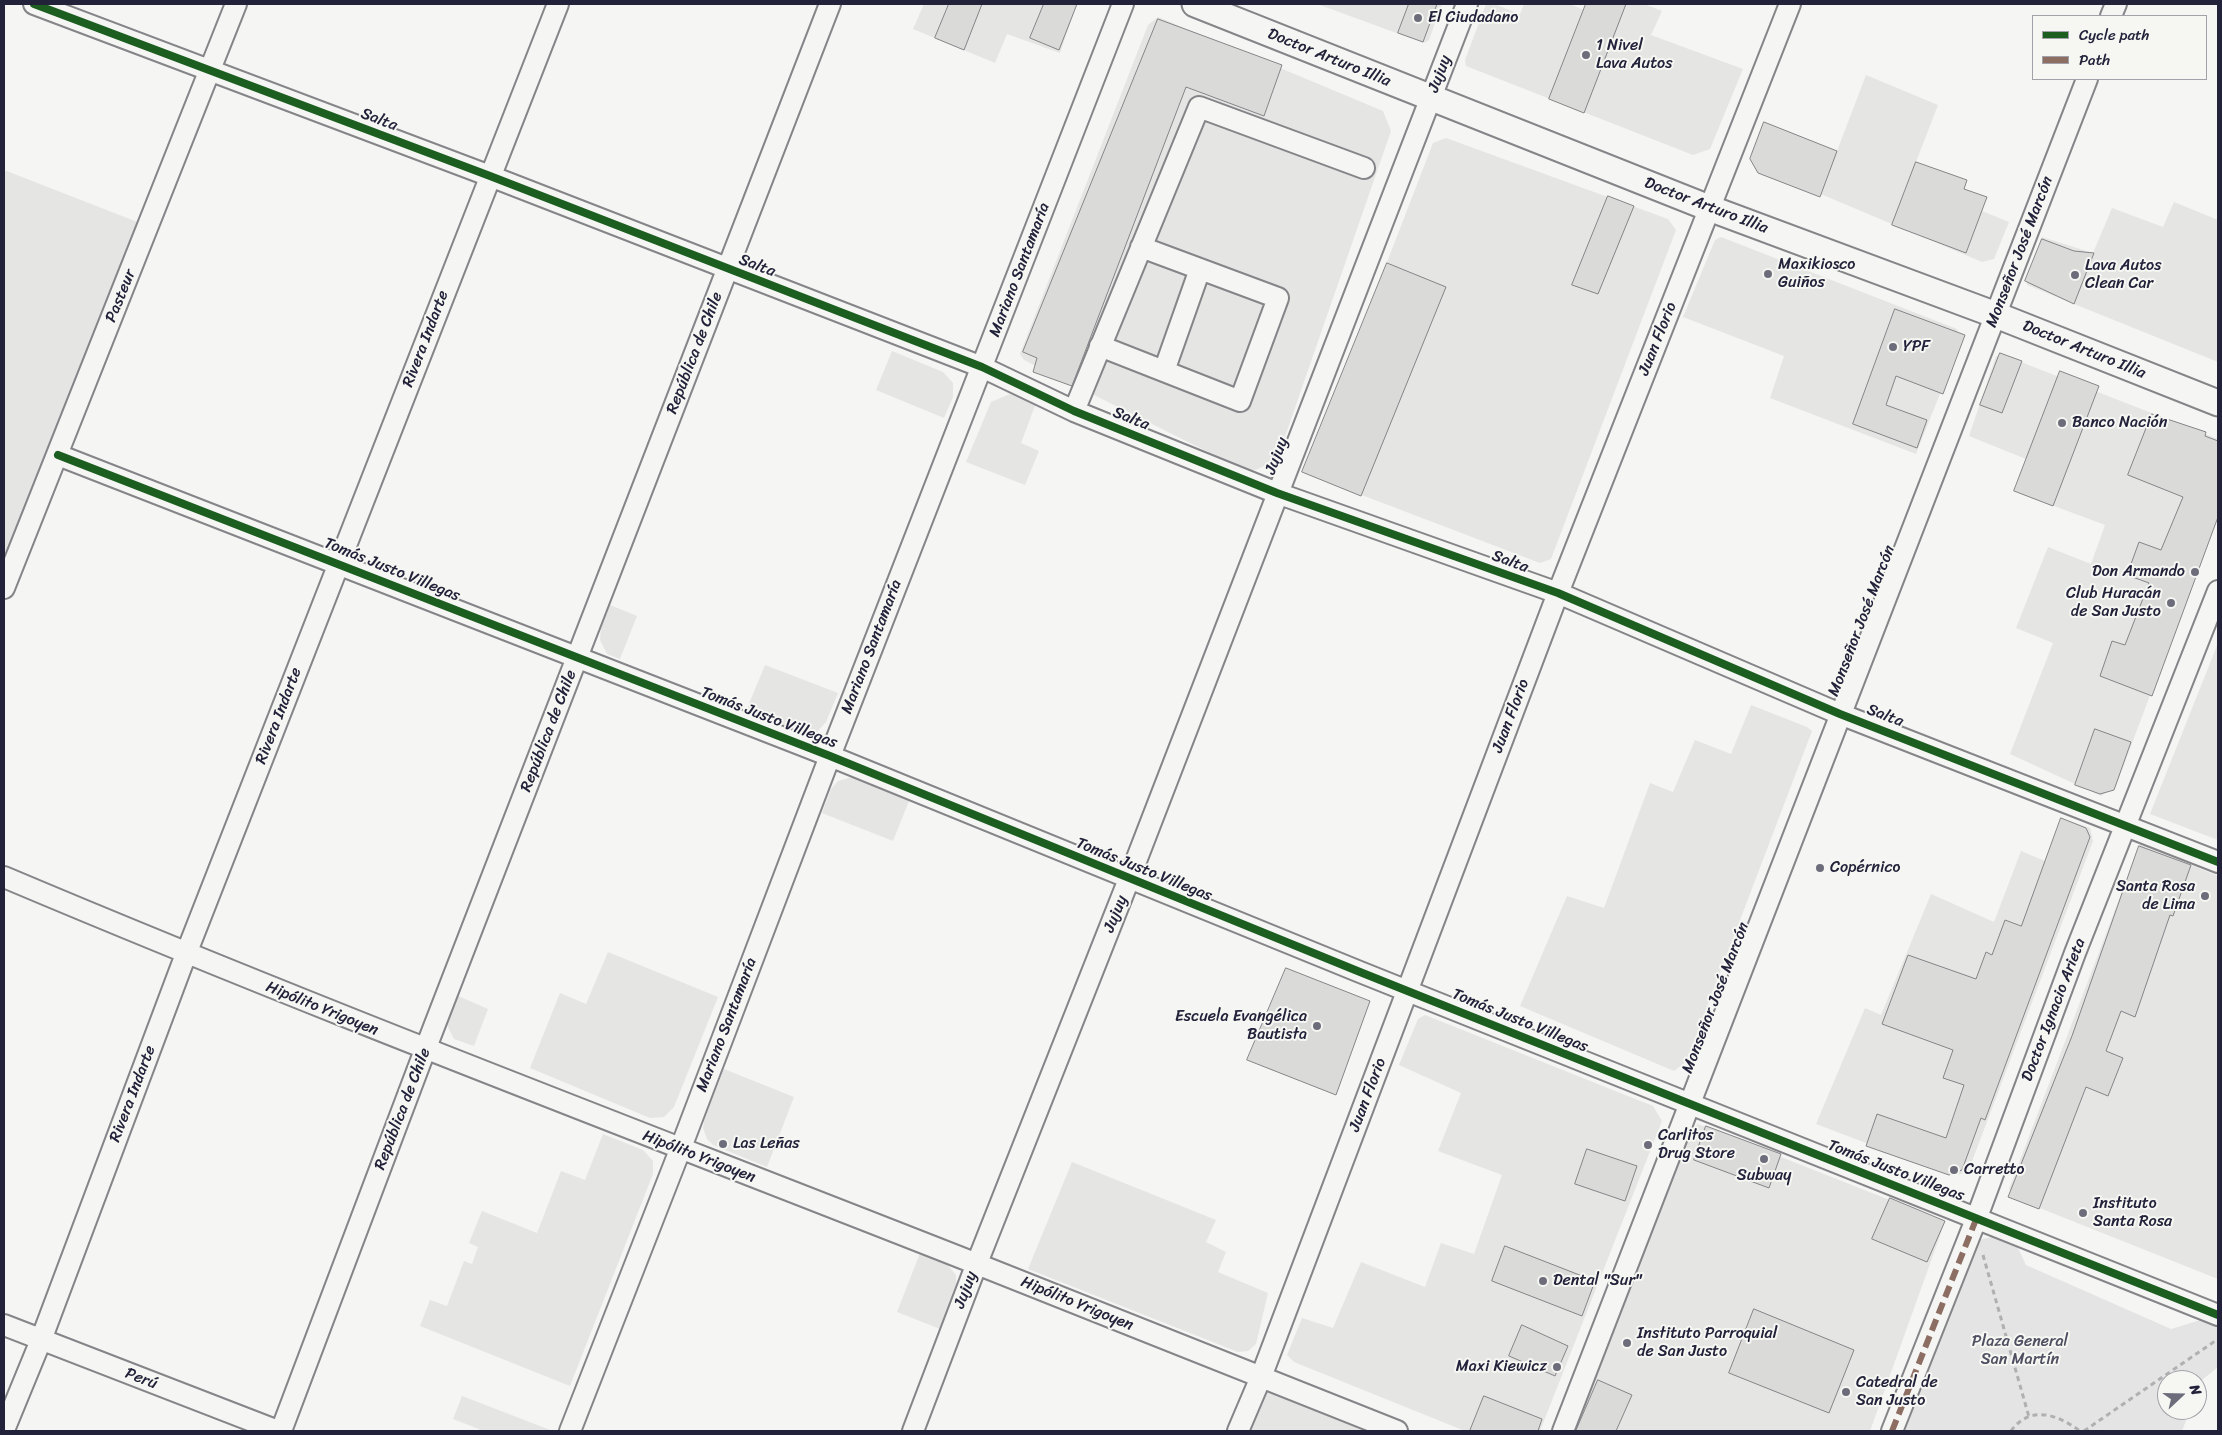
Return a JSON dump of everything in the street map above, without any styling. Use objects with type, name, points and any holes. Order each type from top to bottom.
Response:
[{"type":"main road","name":"Doctor Arturo Illia","points":[[1195,4],[1709,208],[1996,315],[2218,403]]},
{"type":"street","name":"Salta","points":[[34,4],[490,176],[982,367],[1074,411],[1277,493],[1558,593],[1840,714],[2218,862]]},
{"type":"street","name":"Pasteur","points":[[4,588],[236,4]]},
{"type":"street","name":"Rivera Indarte","points":[[4,1430],[41,1340],[186,954],[558,4]]},
{"type":"street","name":"República de Chile","points":[[279,1431],[830,4]]},
{"type":"street","name":"Mariano Santamaría","points":[[570,1431],[1123,4]]},
{"type":"street","name":"Jujuy","points":[[913,1431],[976,1263],[1129,879],[1467,4]]},
{"type":"street","name":"Juan Florio","points":[[1238,1431],[1261,1377],[1558,593],[1790,4]]},
{"type":"street","name":"Monseñor José Marcón","points":[[1563,1431],[2087,80]]},
{"type":"street","points":[[1074,411],[1200,107],[1364,168]]},
{"type":"street","points":[[1100,346],[1240,401],[1278,298],[1141,247]]},
{"type":"street","points":[[1164,371],[1200,269]]},
{"type":"street","name":"Tomás Justo Villegas","points":[[58,455],[830,756],[1689,1105],[1976,1217],[2218,1315]]},
{"type":"street","name":"Doctor Ignacio Arieta","points":[[1892,1431],[1976,1217],[2075,953],[2218,591]]},
{"type":"street","name":"Hipólito Yrigoyen","points":[[4,877],[186,954],[425,1050],[976,1263],[1397,1431]]},
{"type":"street","name":"Perú","points":[[4,1325],[279,1431]]},
{"type":"path","points":[[1964,1247],[1984,1256],[2029,1417]]},
{"type":"path","points":[[2084,1431],[2218,1339]]},
{"type":"path","points":[[2011,1431],[2029,1417],[2047,1414],[2065,1420],[2080,1431]]},
{"type":"shaded area","points":[[924,4],[1077,4],[1060,53],[1007,34],[995,63],[913,29]]},
{"type":"shaded area","points":[[1317,4],[1442,4],[1429,40],[1424,43]]},
{"type":"shaded area","points":[[1486,4],[1494,4],[1520,14],[1524,4],[1570,4],[1584,10],[1586,4],[1644,4],[1662,11],[1651,35],[1743,69],[1710,149],[1693,155],[1466,66],[1465,60]]},
{"type":"shaded area","points":[[1158,17],[1383,111],[1391,131],[1280,451],[1270,463],[1256,470],[1242,469],[1024,360],[1020,354],[1148,25]]},
{"type":"shaded area","points":[[1866,75],[1938,105],[1916,162],[1940,171],[1964,189],[1987,197],[1982,211],[2009,222],[1994,259],[1982,262],[1759,168],[1751,153],[1764,122],[1837,151]]},
{"type":"shaded area","points":[[1446,138],[1668,219],[1676,230],[1551,559],[1540,563],[1312,476],[1306,472],[1433,143]]},
{"type":"shaded area","points":[[4,170],[140,223],[11,554],[4,551]]},
{"type":"shaded area","points":[[2174,202],[2218,220],[2218,362],[2027,285],[2042,237],[2093,253],[2112,208],[2163,227]]},
{"type":"shaded area","points":[[1721,237],[1957,329],[1961,341],[1916,454],[1770,398],[1784,356],[1683,317],[1715,240]]},
{"type":"shaded area","points":[[892,351],[943,372],[953,383],[953,397],[944,418],[876,390]]},
{"type":"shaded area","points":[[2003,355],[2218,439],[2218,514],[2116,786],[2101,796],[2010,754],[2053,643],[2016,628],[2048,547],[2091,564],[2105,525],[2014,491],[2026,459],[1969,436],[1996,356]]},
{"type":"shaded area","points":[[1010,394],[1036,403],[1021,443],[1039,451],[1025,485],[966,462],[991,402]]},
{"type":"shaded area","points":[[610,605],[637,616],[620,659],[607,654],[600,640],[601,628]]},
{"type":"shaded area","points":[[2218,643],[2218,840],[2150,814]]},
{"type":"shaded area","points":[[765,665],[838,693],[826,722],[816,733],[803,733],[746,711]]},
{"type":"shaded area","points":[[1751,705],[1807,727],[1812,731],[1686,1062],[1674,1071],[1520,1006],[1567,896],[1604,908],[1650,783],[1673,792],[1695,740],[1731,754]]},
{"type":"shaded area","points":[[860,775],[911,796],[893,841],[822,813],[831,789],[838,781]]},
{"type":"shaded area","points":[[2061,818],[2090,828],[2093,841],[1968,1172],[1953,1176],[1816,1124],[1865,1008],[1881,1015],[1931,894],[1994,922],[2021,851],[2045,861]]},
{"type":"shaded area","points":[[2140,844],[2218,876],[2218,1279],[2017,1199],[2009,1189]]},
{"type":"shaded area","points":[[608,952],[718,997],[674,1107],[664,1117],[650,1118],[530,1068],[560,993],[586,1004]]},
{"type":"shaded area","points":[[456,995],[488,1009],[474,1046],[454,1039],[447,1025],[449,1013]]},
{"type":"shaded area","points":[[1425,1015],[1653,1106],[1662,1121],[1540,1431],[1465,1431],[1294,1362],[1287,1355],[1302,1318],[1333,1328],[1361,1262],[1425,1287],[1441,1243],[1474,1254],[1502,1175],[1438,1151],[1461,1093],[1399,1065],[1418,1019]]},
{"type":"shaded area","points":[[724,1069],[794,1097],[767,1167],[713,1145],[707,1139],[703,1128],[705,1117]]},
{"type":"shaded area","points":[[1698,1124],[1945,1222],[1870,1431],[1574,1431],[1690,1131]]},
{"type":"shaded area","points":[[603,1134],[643,1150],[653,1161],[653,1174],[570,1386],[420,1326],[430,1300],[447,1306],[464,1261],[472,1264],[478,1247],[469,1243],[482,1211],[537,1233],[561,1171],[585,1180]]},
{"type":"shaded area","points":[[1072,1162],[1216,1220],[1206,1242],[1226,1252],[1218,1272],[1268,1293],[1256,1344],[1248,1351],[1238,1352],[1028,1269]]},
{"type":"shaded area","points":[[920,1253],[946,1263],[956,1275],[956,1284],[940,1329],[897,1312]]},
{"type":"shaded area","points":[[1274,1389],[1369,1431],[1246,1431],[1259,1397]]},
{"type":"shaded area","points":[[462,1396],[553,1431],[479,1431],[479,1429],[453,1419]]},
{"type":"green space","name":"Plaza General San Martín","points":[[1992,1237],[2018,1248],[2026,1265],[2171,1329],[2204,1319],[2218,1324],[2218,1367],[2207,1376],[2207,1370],[2157,1370],[2157,1420],[2186,1420],[2182,1431],[1902,1431],[1978,1240]]},
{"type":"building","points":[[949,4],[982,4],[964,50],[935,38]]},
{"type":"building","points":[[1044,4],[1077,4],[1059,50],[1030,38]]},
{"type":"building","name":"El Ciudadano","points":[[1409,4],[1437,4],[1423,42],[1398,33]]},
{"type":"building","name":"1 Nivel Lava Autos","points":[[1586,4],[1626,4],[1584,113],[1549,99]]},
{"type":"building","points":[[1158,19],[1282,65],[1264,116],[1186,87],[1072,386],[1033,372],[1037,358],[1023,352]]},
{"type":"building","points":[[1764,122],[1837,151],[1820,197],[1758,173],[1750,159]]},
{"type":"building","points":[[1916,162],[1967,180],[1964,189],[1987,197],[1966,253],[1892,225]]},
{"type":"building","points":[[1608,196],[1634,206],[1598,294],[1572,285]]},
{"type":"building","points":[[2042,239],[2074,251],[2094,253],[2074,304],[2025,281]]},
{"type":"building","points":[[1387,263],[1446,287],[1361,496],[1302,472]]},
{"type":"building","points":[[1895,309],[1965,335],[1943,394],[1896,376],[1886,405],[1927,420],[1917,448],[1853,424]]},
{"type":"building","points":[[2000,353],[2022,361],[2002,413],[1980,405]]},
{"type":"building","name":"Banco Nación","points":[[2060,371],[2099,386],[2053,506],[2014,491]]},
{"type":"building","points":[[2152,414],[2206,432],[2205,436],[2218,441],[2218,517],[2152,696],[2100,676],[2112,641],[2125,645],[2149,583],[2127,575],[2139,542],[2161,550],[2183,497],[2128,475]]},
{"type":"building","points":[[2095,729],[2131,742],[2114,790],[2100,794],[2075,785]]},
{"type":"building","points":[[2061,818],[2086,828],[2090,837],[1985,1120],[1981,1118],[1962,1170],[1949,1175],[1866,1146],[1877,1114],[1946,1138],[1964,1085],[1943,1078],[1953,1050],[1882,1024],[1908,955],[1976,979],[1986,952],[1992,955],[2005,920],[2021,926]]},
{"type":"building","points":[[2139,846],[2191,865],[2173,916],[2170,915],[2135,1017],[2121,1011],[2106,1051],[2123,1058],[2108,1096],[2086,1087],[2039,1209],[2008,1197],[2072,1036]]},
{"type":"building","points":[[1286,968],[1370,1001],[1336,1095],[1247,1060]]},
{"type":"building","points":[[1706,1126],[1781,1154],[1769,1188],[1694,1160]]},
{"type":"building","points":[[1587,1149],[1637,1166],[1625,1201],[1575,1184]]},
{"type":"building","points":[[1890,1198],[1945,1221],[1927,1262],[1872,1239]]},
{"type":"building","name":"Dental \"Sur\"","points":[[1505,1246],[1595,1281],[1582,1316],[1492,1281]]},
{"type":"building","name":"Catedral de San Justo","points":[[1754,1309],[1854,1350],[1829,1413],[1729,1373]]},
{"type":"building","points":[[1522,1325],[1568,1346],[1555,1376],[1509,1356]]},
{"type":"building","points":[[1598,1380],[1632,1395],[1616,1431],[1576,1431]]},
{"type":"building","points":[[1484,1396],[1542,1419],[1538,1431],[1470,1431]]},
{"type":"marked path","points":[[1892,1431],[1977,1217]]},
{"type":"cycle path","points":[[34,4],[490,176],[982,367],[1074,411],[1277,493],[1558,593],[1840,714],[2218,862]]},
{"type":"cycle path","points":[[58,455],[830,756],[1360,972],[2218,1315]]},
{"type":"place","name":"El Ciudadano","points":[[1418,18]]},
{"type":"place","name":"1 Nivel Lava Autos","points":[[1586,55]]},
{"type":"place","name":"Maxikiosco Guiños","points":[[1768,274]]},
{"type":"place","name":"Lava Autos Clean Car","points":[[2075,275]]},
{"type":"place","name":"YPF","points":[[1893,347]]},
{"type":"place","name":"Banco Nación","points":[[2062,423]]},
{"type":"place","name":"Don Armando","points":[[2195,572]]},
{"type":"place","name":"Club Huracán de San Justo","points":[[2171,603]]},
{"type":"place","name":"Copérnico","points":[[1820,868]]},
{"type":"place","name":"Santa Rosa de Lima","points":[[2205,896]]},
{"type":"place","name":"Escuela Evangélica Bautista","points":[[1317,1026]]},
{"type":"place","name":"Las Leñas","points":[[723,1144]]},
{"type":"place","name":"Carlitos Drug Store","points":[[1648,1145]]},
{"type":"place","name":"Subway","points":[[1764,1159]]},
{"type":"place","name":"Carretto","points":[[1954,1170]]},
{"type":"place","name":"Instituto Santa Rosa","points":[[2083,1213]]},
{"type":"place","name":"Dental \"Sur\"","points":[[1543,1281]]},
{"type":"place","name":"Instituto Parroquial de San Justo","points":[[1627,1343]]},
{"type":"place","name":"Maxi Kiewicz","points":[[1557,1367]]},
{"type":"place","name":"Catedral de San Justo","points":[[1846,1392]]}]
